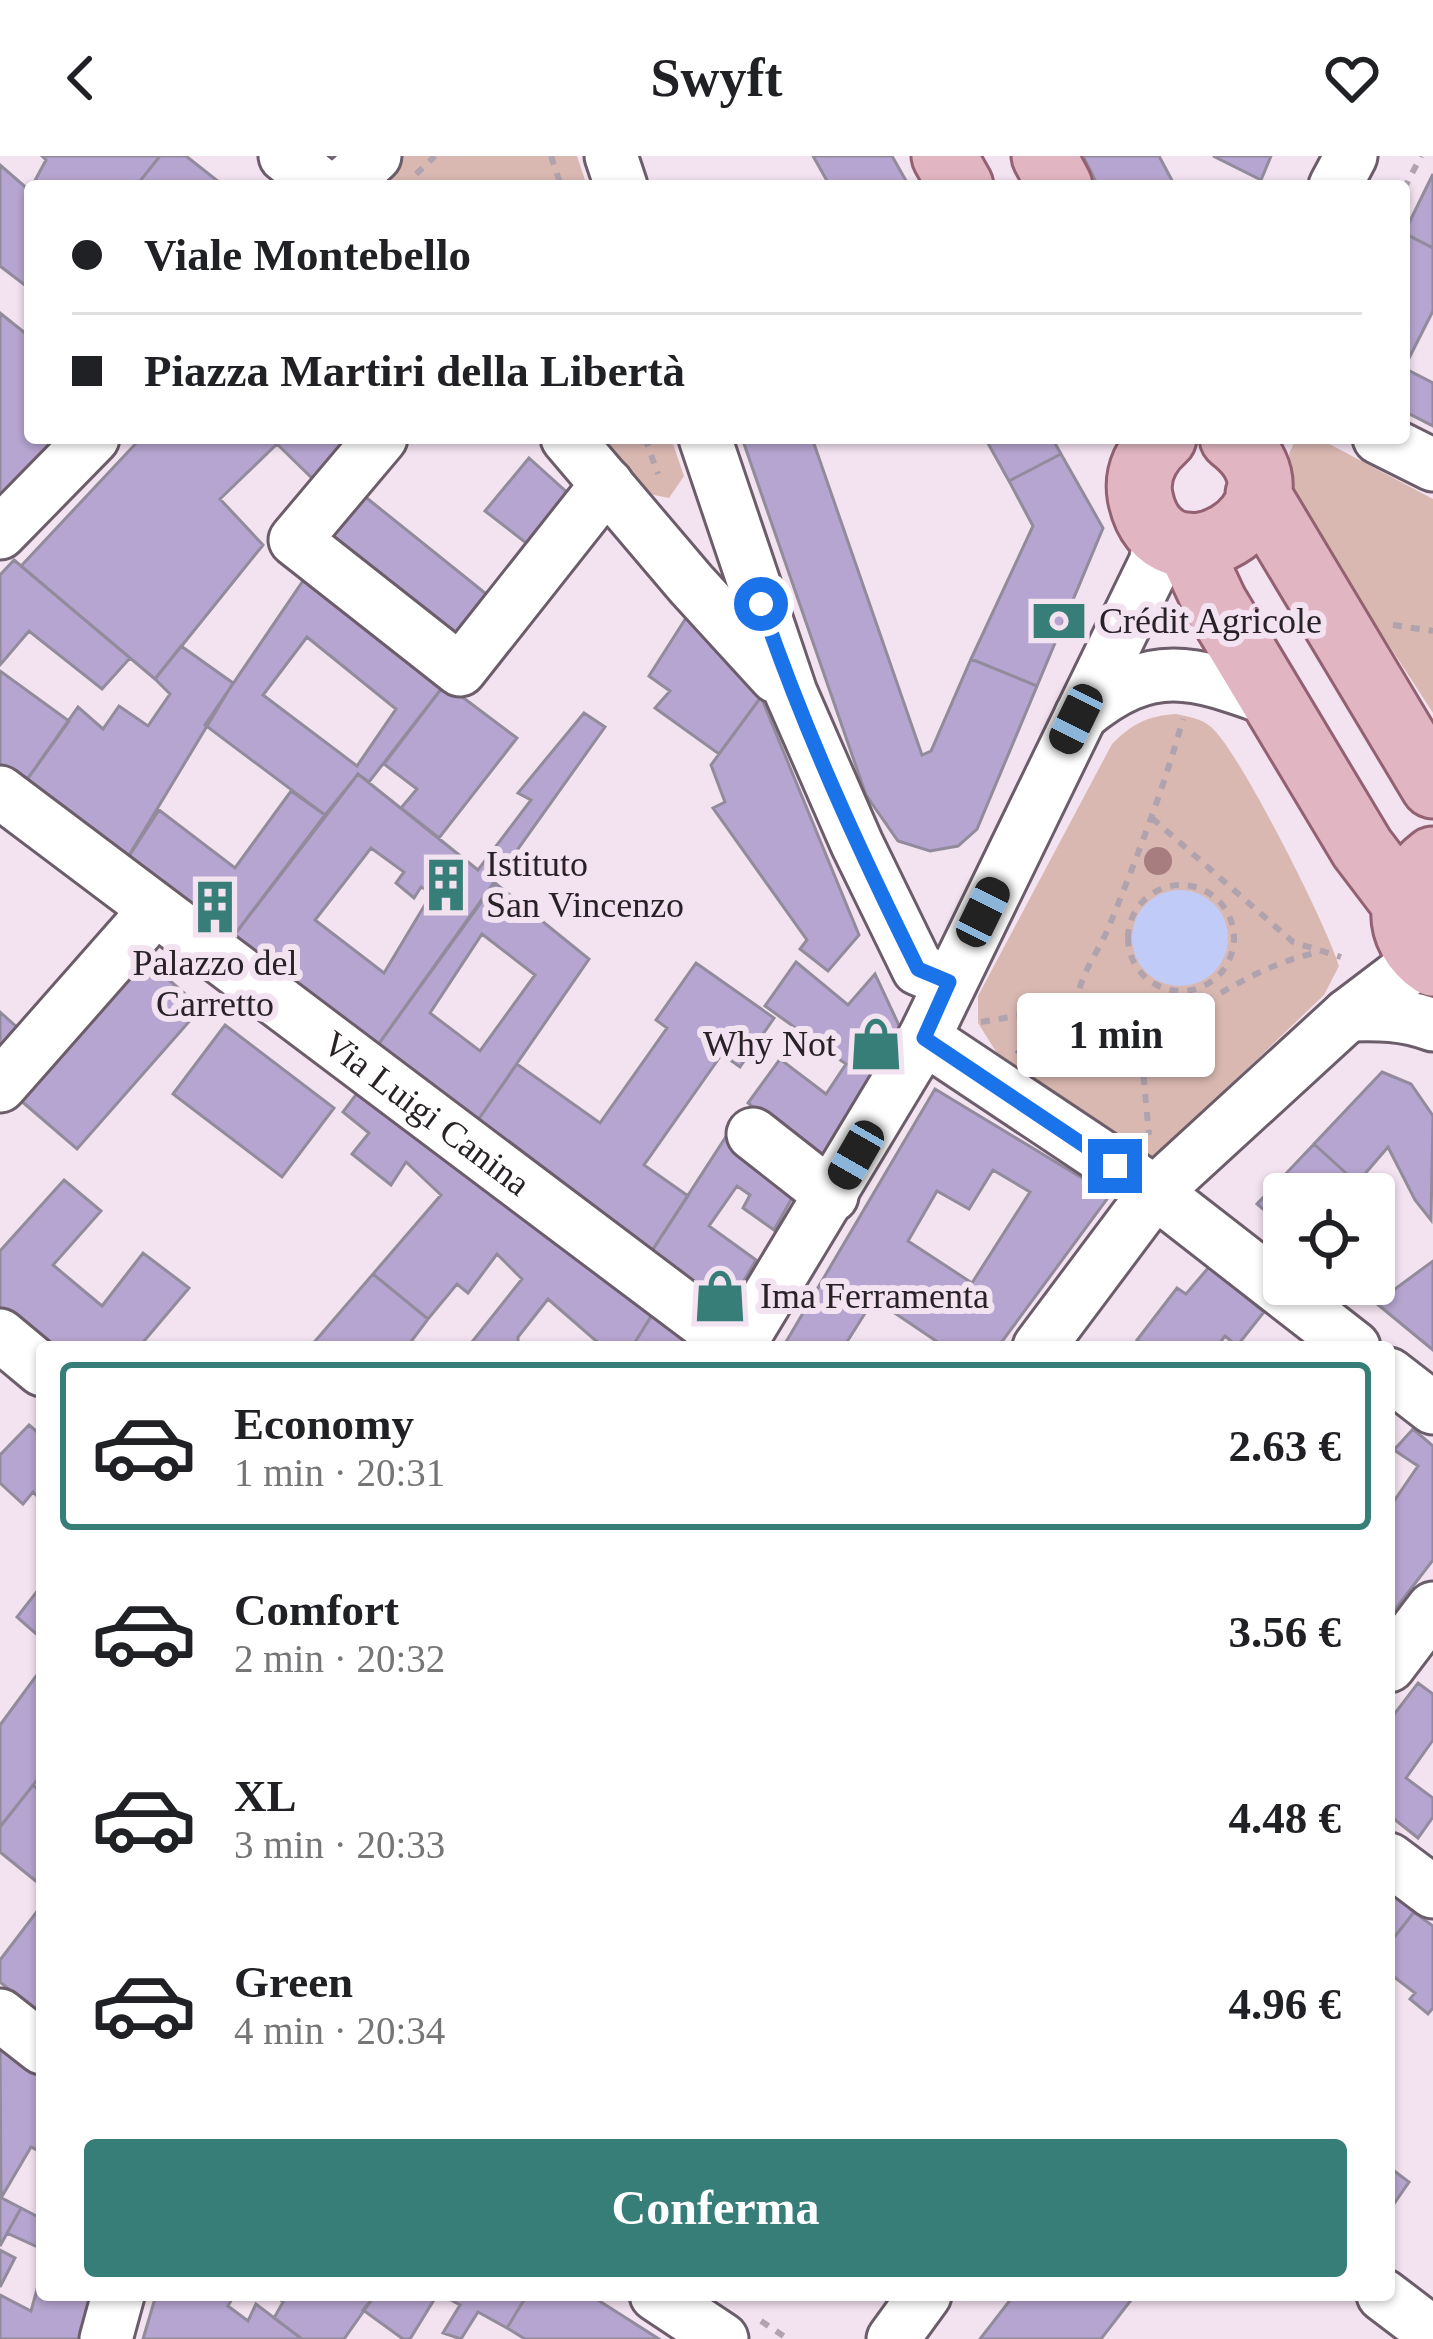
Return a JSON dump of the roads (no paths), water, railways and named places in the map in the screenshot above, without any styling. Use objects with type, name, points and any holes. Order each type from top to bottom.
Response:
[{"type":"main road","points":[[1152,488],[1207,546],[1226,540],[1253,513],[1244,454]]},
{"type":"main road","points":[[1244,454],[1418,739],[1433,786]]},
{"type":"main road","points":[[1152,488],[1362,848],[1423,921]]},
{"type":"street","points":[[285,156],[315,180]]},
{"type":"street","points":[[349,180],[376,156]]},
{"type":"street","points":[[0,533],[87,444]]},
{"type":"street","points":[[376,444],[295,540],[460,670],[607,484]]},
{"type":"street","points":[[572,444],[791,693]]},
{"type":"street","points":[[708,444],[791,693],[856,844],[918,969],[964,1002]]},
{"type":"street","points":[[1391,444],[1433,466]]},
{"type":"street","points":[[741,1341],[924,1038],[964,1002],[1076,719],[1155,563],[1152,488]]},
{"type":"street","points":[[1076,719],[1115,687],[1162,675],[1196,676],[1274,701]]},
{"type":"street","name":"Via Luigi Canina","points":[[0,792],[729,1341]]},
{"type":"street","points":[[0,1086],[155,910]]},
{"type":"street","points":[[1043,1341],[1153,1170],[1348,1016],[1423,921]]},
{"type":"street","points":[[1348,1016],[1386,1014],[1433,1025]]},
{"type":"street","points":[[924,1038],[1153,1170],[1347,1341]]},
{"type":"street","points":[[753,1134],[832,1196]]},
{"type":"street","points":[[0,1335],[36,1365]]},
{"type":"street","points":[[1395,1379],[1433,1408]]},
{"type":"street","points":[[1395,1658],[1433,1608]]},
{"type":"street","points":[[1395,1863],[1433,1892]]},
{"type":"street","points":[[0,2015],[36,2043]]},
{"type":"street","points":[[106,2339],[116,2301]]},
{"type":"street","points":[[665,2301],[722,2339]]},
{"type":"street","points":[[893,2339],[921,2301]]},
{"type":"street","points":[[1391,2301],[1433,2333]]},
{"type":"water","points":[[1180,890],[1214,904],[1228,938],[1214,972],[1180,986],[1146,972],[1132,938],[1146,904]]},
{"type":"place","name":"Crédit Agricole","points":[[1059,621]]},
{"type":"place","name":"Istituto San Vincenzo","points":[[446,885]]},
{"type":"place","name":"Palazzo del Carretto","points":[[215,907]]},
{"type":"place","name":"Why Not","points":[[876,1044]]},
{"type":"place","name":"Ima Ferramenta","points":[[720,1296]]}]
